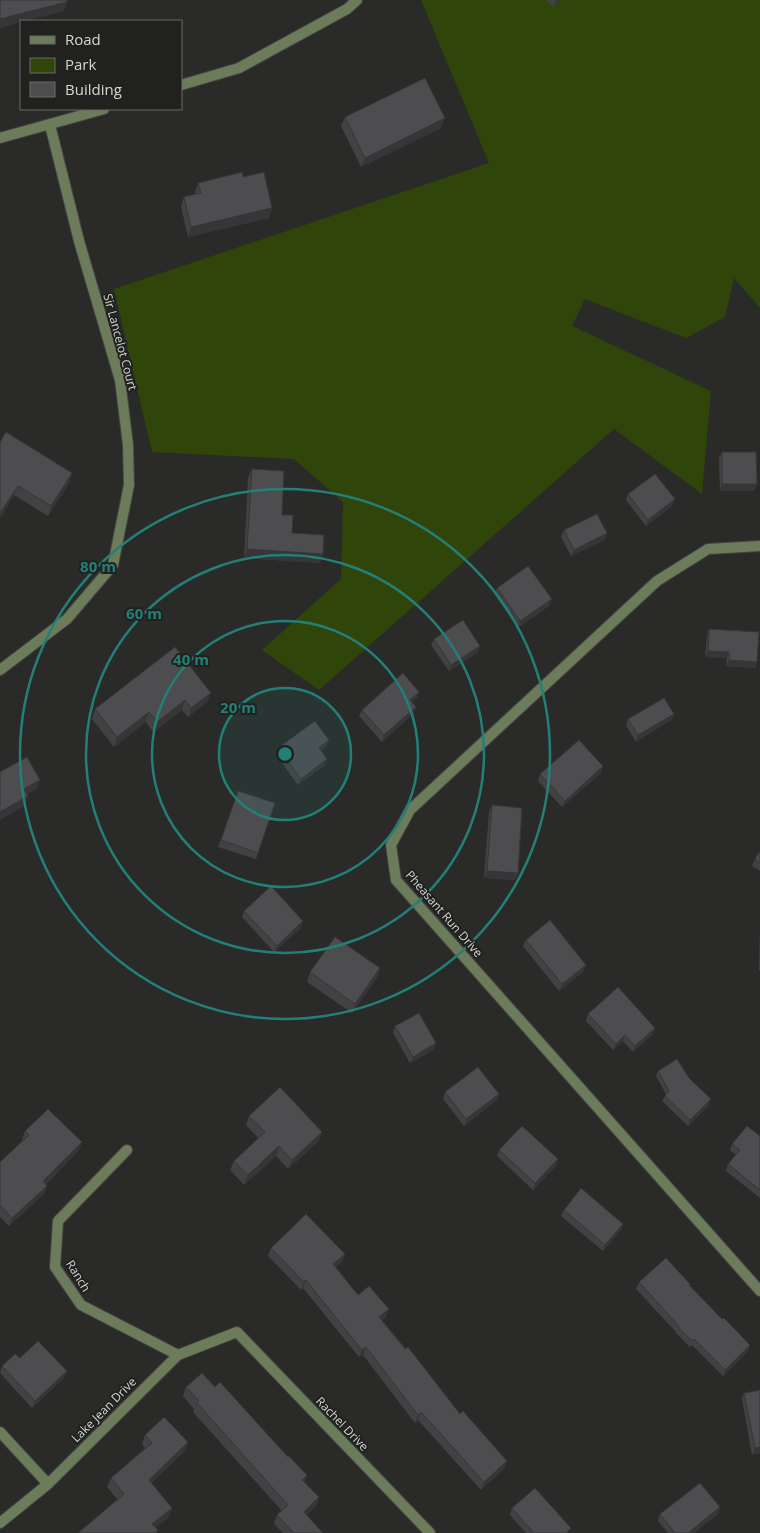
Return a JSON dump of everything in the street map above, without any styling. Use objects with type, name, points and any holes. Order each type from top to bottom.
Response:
[{"type":"street","points":[[182,86],[239,68],[347,9],[357,0]]},
{"type":"street","points":[[0,138],[101,110]]},
{"type":"street","name":"Sir Lancelot Court","points":[[0,670],[67,620],[113,565],[129,485],[128,445],[120,380],[79,241],[50,125]]},
{"type":"street","name":"Pheasant Run Drive","points":[[760,546],[708,549],[657,581],[410,810],[391,845],[396,880],[760,1291]]},
{"type":"street","name":"Ranch","points":[[128,1150],[58,1221],[55,1267],[82,1305],[178,1354]]},
{"type":"street","name":"Lake Jean Drive","points":[[0,1523],[48,1484],[178,1354],[237,1332]]},
{"type":"street","name":"Rachel Drive","points":[[237,1332],[430,1533]]},
{"type":"street","points":[[0,1432],[48,1484]]},
{"type":"green space","points":[[421,0],[760,0],[760,308],[734,278],[725,317],[686,338],[585,299],[572,326],[711,391],[702,494],[614,429],[319,690],[262,650],[341,579],[343,502],[294,459],[152,452],[114,289],[489,163]]},
{"type":"building","points":[[0,0],[67,0],[67,2],[0,19]]},
{"type":"building","points":[[425,78],[445,118],[365,158],[345,117]]},
{"type":"building","points":[[242,172],[243,177],[264,172],[272,208],[191,227],[184,197],[201,193],[198,183]]},
{"type":"building","points":[[6,432],[72,473],[51,506],[18,486],[0,513],[0,442]]},
{"type":"building","points":[[722,452],[756,452],[757,484],[722,484]]},
{"type":"building","points":[[252,469],[284,471],[282,515],[293,515],[292,533],[324,535],[323,554],[247,549]]},
{"type":"building","points":[[655,474],[675,499],[648,520],[628,494]]},
{"type":"building","points":[[597,514],[607,533],[574,550],[564,530]]},
{"type":"building","points":[[528,566],[552,599],[520,621],[497,588]]},
{"type":"building","points":[[463,620],[480,646],[451,665],[434,639]]},
{"type":"building","points":[[709,629],[759,632],[757,662],[729,660],[729,652],[708,651]]},
{"type":"building","points":[[175,647],[211,693],[191,708],[185,700],[157,722],[149,712],[117,737],[95,709]]},
{"type":"building","points":[[403,673],[419,692],[410,700],[416,707],[384,735],[362,710]]},
{"type":"building","points":[[664,698],[674,714],[638,735],[628,719]]},
{"type":"building","points":[[315,721],[329,740],[319,748],[327,759],[301,779],[278,748]]},
{"type":"building","points":[[579,740],[603,766],[565,801],[540,774]]},
{"type":"building","points":[[27,757],[40,780],[24,789],[28,796],[0,812],[0,772]]},
{"type":"building","points":[[238,791],[275,803],[258,853],[221,840]]},
{"type":"building","points":[[492,805],[522,808],[518,873],[487,871]]},
{"type":"building","points":[[760,851],[760,863],[755,859]]},
{"type":"building","points":[[271,886],[303,921],[277,946],[244,911]]},
{"type":"building","points":[[550,920],[586,965],[562,984],[526,940]]},
{"type":"building","points":[[335,937],[380,968],[355,1004],[310,972]]},
{"type":"building","points":[[618,987],[655,1028],[635,1046],[625,1035],[616,1044],[588,1014]]},
{"type":"building","points":[[419,1013],[436,1043],[413,1057],[395,1026]]},
{"type":"building","points":[[677,1059],[689,1078],[711,1099],[690,1120],[665,1096],[669,1091],[658,1071]]},
{"type":"building","points":[[478,1067],[499,1094],[466,1119],[445,1092]]},
{"type":"building","points":[[280,1087],[322,1132],[292,1160],[279,1146],[248,1175],[234,1161],[265,1132],[249,1116]]},
{"type":"building","points":[[48,1109],[82,1142],[43,1181],[47,1186],[12,1218],[0,1205],[0,1162],[29,1135],[25,1131]]},
{"type":"building","points":[[522,1126],[558,1159],[535,1183],[499,1150]]},
{"type":"building","points":[[747,1126],[760,1136],[760,1190],[728,1164],[740,1150],[732,1144]]},
{"type":"building","points":[[581,1188],[623,1224],[605,1245],[564,1210]]},
{"type":"building","points":[[306,1214],[345,1254],[333,1264],[358,1295],[369,1286],[389,1309],[379,1317],[405,1349],[408,1347],[460,1414],[463,1411],[507,1461],[484,1482],[421,1412],[418,1415],[366,1347],[362,1350],[306,1280],[304,1282],[271,1248]]},
{"type":"building","points":[[666,1258],[689,1285],[750,1345],[725,1370],[694,1339],[692,1341],[678,1327],[639,1282]]},
{"type":"building","points":[[38,1341],[67,1371],[35,1401],[2,1366],[15,1354],[20,1358]]},
{"type":"building","points":[[202,1373],[215,1387],[220,1382],[288,1457],[307,1475],[302,1480],[319,1497],[304,1512],[323,1533],[294,1533],[277,1515],[288,1505],[197,1403],[199,1401],[186,1387]]},
{"type":"building","points":[[760,1390],[760,1447],[755,1448],[744,1393]]},
{"type":"building","points":[[164,1417],[188,1442],[149,1480],[172,1508],[152,1524],[158,1530],[154,1533],[78,1533],[124,1494],[111,1478],[152,1443],[145,1435]]},
{"type":"building","points":[[700,1483],[720,1507],[688,1533],[675,1533],[660,1514]]},
{"type":"building","points":[[535,1488],[571,1528],[566,1533],[534,1533],[512,1508]]}]
